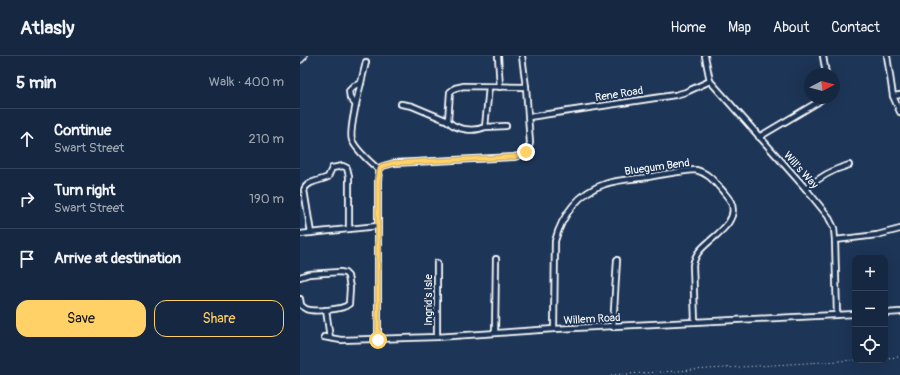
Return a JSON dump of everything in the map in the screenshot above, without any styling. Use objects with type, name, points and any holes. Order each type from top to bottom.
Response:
[{"type":"street","points":[[300,59],[304,56]]},
{"type":"street","points":[[498,56],[500,87]]},
{"type":"street","points":[[378,340],[379,170],[383,166],[394,163],[517,157],[523,154],[528,149],[530,143],[529,117],[522,56]]},
{"type":"street","name":"Will's Way","points":[[705,56],[710,81],[758,137],[806,189],[828,216],[834,228],[836,240],[837,315]]},
{"type":"street","points":[[823,56],[825,68]]},
{"type":"street","points":[[887,56],[894,96],[900,112]]},
{"type":"street","points":[[366,62],[356,105],[352,141],[364,156],[379,170]]},
{"type":"street","name":"Rene Road","points":[[529,117],[675,95],[686,92],[710,81]]},
{"type":"street","points":[[356,105],[350,98],[349,91],[361,82]]},
{"type":"street","points":[[448,121],[450,92],[452,89],[464,86],[526,87]]},
{"type":"street","points":[[485,127],[490,87]]},
{"type":"street","points":[[894,96],[900,95]]},
{"type":"street","points":[[401,104],[412,106],[448,121],[452,126],[458,128],[479,129],[485,127],[506,126]]},
{"type":"street","points":[[758,137],[815,104]]},
{"type":"street","points":[[806,189],[826,173],[849,165]]},
{"type":"street","points":[[311,233],[302,195],[304,188],[307,184],[328,177],[332,168],[343,166],[347,168],[349,176],[349,229]]},
{"type":"street","name":"Bluegum Bend","points":[[554,329],[555,241],[558,230],[570,208],[590,192],[605,184],[696,170],[706,173],[712,178],[731,201],[732,212],[728,224],[699,251],[695,258],[694,322]]},
{"type":"street","points":[[300,234],[378,226]]},
{"type":"street","points":[[836,240],[877,235],[900,229]]},
{"type":"street","points":[[495,333],[496,259]]},
{"type":"street","points":[[613,327],[617,260]]},
{"type":"street","name":"Ingrid's Isle","points":[[437,263],[437,337]]},
{"type":"street","points":[[300,277],[309,274],[343,272],[347,274],[349,278],[350,288],[349,304],[343,308],[307,310],[301,305],[300,299]]},
{"type":"street","points":[[326,310],[330,338]]},
{"type":"street","points":[[888,313],[900,312]]},
{"type":"street","name":"Willem Road","points":[[324,337],[341,340],[378,340],[554,329],[852,314]]},
{"type":"path","points":[[888,358],[900,357]]},
{"type":"path","points":[[611,375],[852,360]]},
{"type":"route","points":[[378,340],[379,170],[383,166],[390,163],[514,157],[520,156],[526,152]]}]
